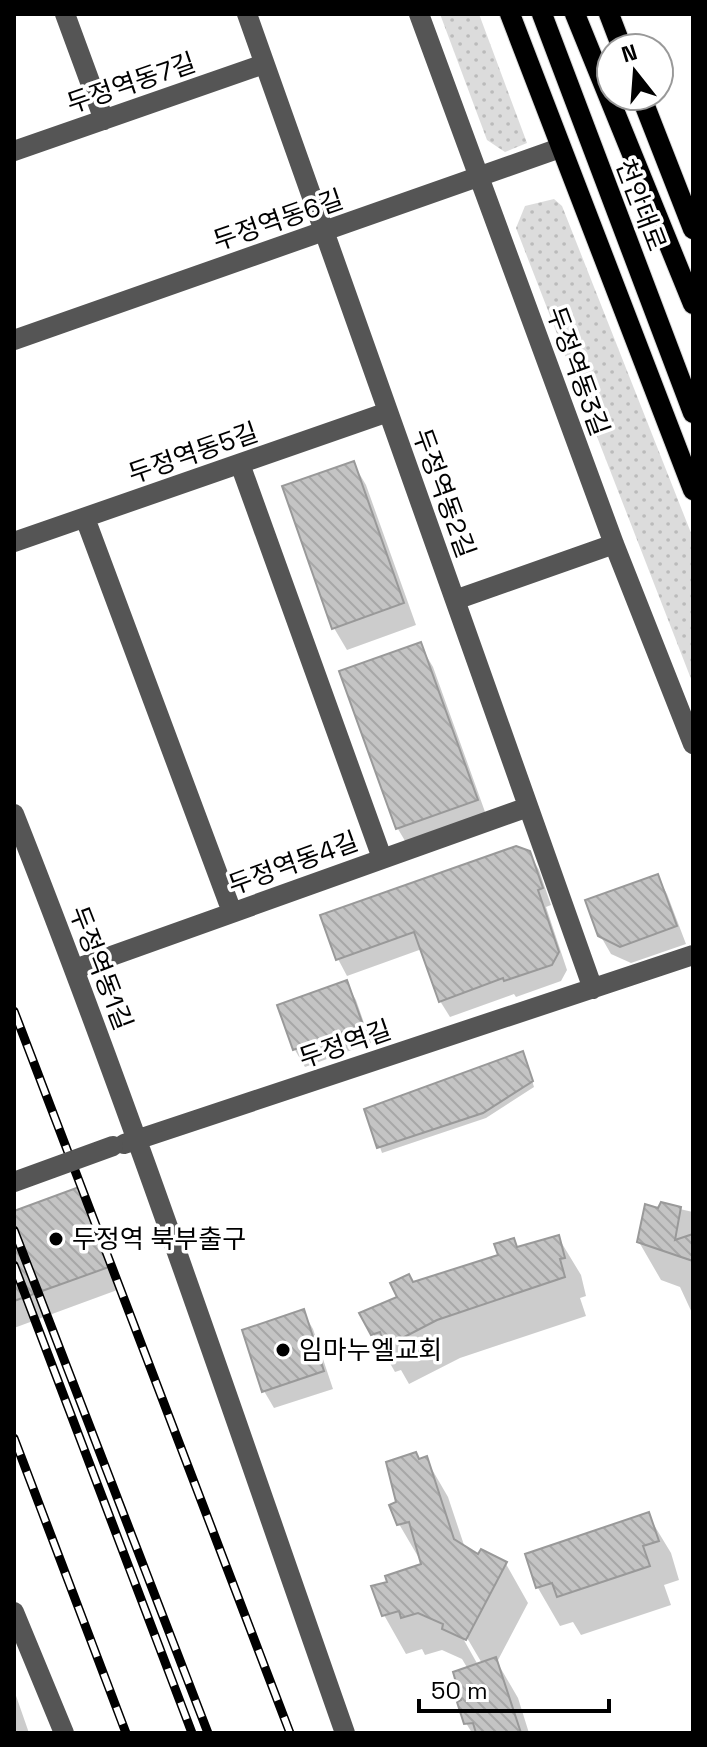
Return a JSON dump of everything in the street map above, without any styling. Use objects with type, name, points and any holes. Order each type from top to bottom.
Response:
[{"type":"main road","points":[[510,14],[693,490]]},
{"type":"main road","name":"천안대로","points":[[542,14],[693,413]]},
{"type":"main road","name":"천안대로","points":[[575,14],[693,304]]},
{"type":"main road","points":[[647,112],[693,229]]},
{"type":"street","points":[[65,14],[104,120]]},
{"type":"street","name":"두정역동2길","points":[[247,14],[593,989]]},
{"type":"street","name":"두정역동3길","points":[[419,14],[614,544],[693,744]]},
{"type":"street","name":"두정역동7길","points":[[14,151],[264,64]]},
{"type":"street","name":"두정역동6길","points":[[14,340],[560,148]]},
{"type":"street","name":"두정역동5길","points":[[14,542],[388,412]]},
{"type":"street","points":[[240,464],[382,858]]},
{"type":"street","points":[[85,518],[232,912]]},
{"type":"street","points":[[455,600],[614,544]]},
{"type":"street","name":"두정역동4길","points":[[75,969],[528,807]]},
{"type":"street","name":"두정역동1길","points":[[14,814],[138,1141],[345,1733]]},
{"type":"street","name":"두정역길","points":[[14,1182],[113,1146],[138,1141],[693,955]]},
{"type":"street","points":[[14,1612],[64,1733]]},
{"type":"shaded area","points":[[440,14],[479,14],[527,143],[505,152],[487,140]]},
{"type":"shaded area","points":[[554,199],[562,206],[693,538],[693,684],[516,228],[525,206]]},
{"type":"building","points":[[354,461],[404,603],[332,629],[282,486]]},
{"type":"building","points":[[421,642],[478,800],[396,829],[339,671]]},
{"type":"building","points":[[516,846],[530,851],[543,888],[538,890],[559,952],[552,965],[504,981],[503,978],[439,1002],[414,932],[336,960],[320,915]]},
{"type":"building","points":[[658,874],[677,926],[620,947],[598,936],[585,900]]},
{"type":"building","points":[[347,980],[363,1025],[293,1050],[277,1005]]},
{"type":"building","points":[[523,1051],[533,1081],[483,1113],[377,1148],[364,1109]]},
{"type":"building","name":"두정역 북부출구","points":[[79,1187],[109,1267],[14,1301],[14,1211]]},
{"type":"building","points":[[661,1202],[681,1207],[675,1240],[693,1234],[693,1261],[637,1242],[645,1204],[658,1208]]},
{"type":"building","points":[[559,1235],[565,1258],[560,1259],[565,1277],[437,1320],[385,1347],[380,1332],[371,1335],[359,1313],[397,1297],[390,1283],[409,1274],[413,1282],[498,1255],[494,1244],[514,1238],[517,1247]]},
{"type":"building","name":"임마누엘교회","points":[[304,1309],[324,1371],[262,1392],[242,1330]]},
{"type":"building","points":[[416,1452],[419,1459],[427,1456],[454,1539],[478,1554],[481,1549],[507,1562],[466,1640],[442,1629],[443,1624],[418,1613],[401,1618],[399,1611],[382,1616],[371,1586],[387,1582],[385,1576],[421,1564],[409,1522],[397,1525],[389,1505],[396,1502],[386,1462]]},
{"type":"building","points":[[649,1512],[659,1541],[643,1546],[650,1566],[557,1597],[552,1583],[536,1588],[525,1554]]},
{"type":"building","points":[[496,1657],[521,1733],[476,1733],[473,1723],[464,1724],[453,1672]]},
{"type":"railway","points":[[14,1011],[290,1733]]},
{"type":"railway","points":[[14,1230],[208,1733]]},
{"type":"railway","points":[[14,1265],[192,1733]]},
{"type":"railway","points":[[14,1438],[126,1733]]},
{"type":"place","name":"두정역 북부출구","points":[[56,1239]]},
{"type":"place","name":"임마누엘교회","points":[[283,1350]]}]
